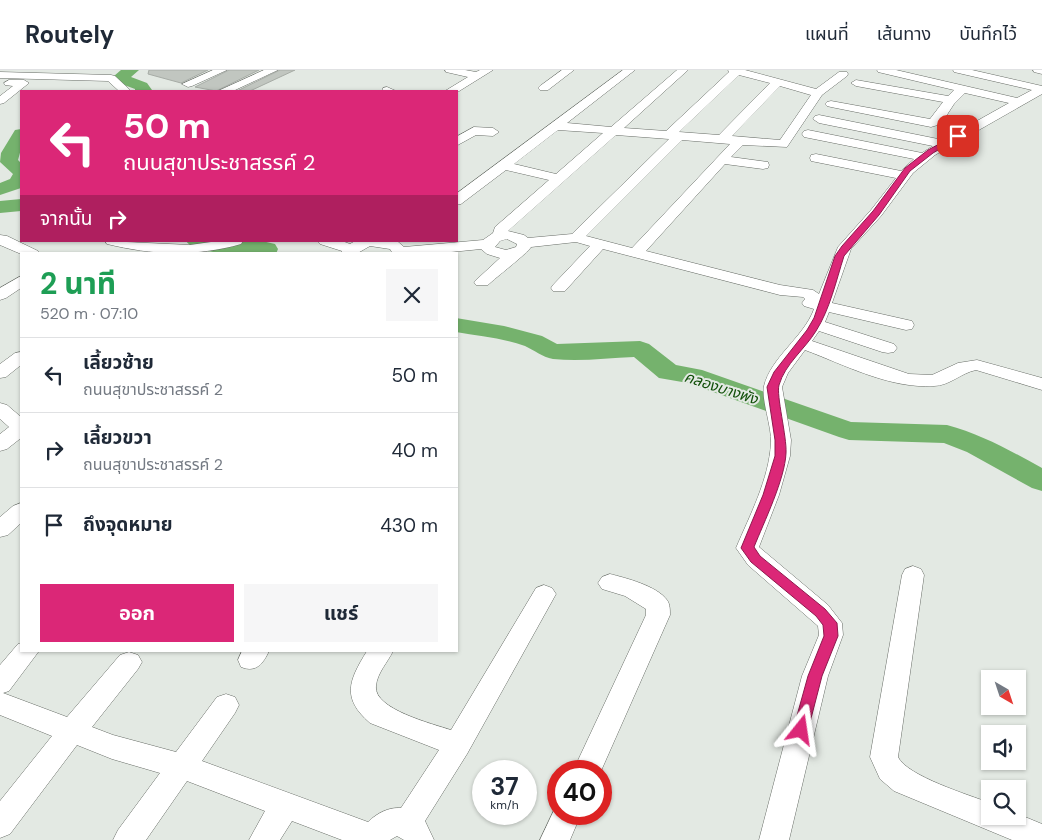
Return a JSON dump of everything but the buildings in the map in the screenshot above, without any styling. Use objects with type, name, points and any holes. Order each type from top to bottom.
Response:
[{"type":"street","points":[[23,70],[50,70]]},
{"type":"street","points":[[188,84],[222,70]]},
{"type":"street","points":[[226,90],[273,70]]},
{"type":"street","points":[[450,70],[478,76]]},
{"type":"street","points":[[453,90],[488,70]]},
{"type":"street","points":[[544,88],[569,70]]},
{"type":"street","points":[[458,199],[630,70]]},
{"type":"street","points":[[500,236],[500,230],[683,70]]},
{"type":"street","points":[[576,238],[735,70],[818,93]]},
{"type":"street","points":[[722,139],[775,81],[789,70]]},
{"type":"street","points":[[882,70],[1042,106]]},
{"type":"street","points":[[958,70],[1042,89]]},
{"type":"street","points":[[1038,70],[1042,71]]},
{"type":"street","points":[[554,126],[783,144],[818,93],[843,74]]},
{"type":"street","points":[[0,75],[52,78],[111,78],[124,90]]},
{"type":"street","points":[[0,82],[24,84],[0,101]]},
{"type":"street","points":[[856,83],[950,100]]},
{"type":"street","points":[[831,104],[931,123],[937,121],[950,100],[962,89]]},
{"type":"street","points":[[774,840],[815,676],[831,636],[830,623],[820,612],[756,559],[747,548],[769,495],[780,456],[781,440],[773,387],[779,372],[815,324],[840,256],[876,213],[903,176],[924,157],[944,144],[1042,89]]},
{"type":"street","points":[[819,119],[944,144]]},
{"type":"street","points":[[458,141],[474,131],[493,132]]},
{"type":"street","points":[[808,134],[924,157]]},
{"type":"street","points":[[636,253],[739,141]]},
{"type":"street","points":[[816,158],[903,176]]},
{"type":"street","points":[[721,160],[763,164]]},
{"type":"street","points":[[503,165],[559,179]]},
{"type":"street","points":[[487,247],[491,239],[500,236],[519,238],[520,248]]},
{"type":"street","points":[[415,252],[487,247],[502,254],[520,248],[576,238],[780,290],[799,302],[823,305],[906,326]]},
{"type":"street","points":[[0,241],[2,239],[28,252]]},
{"type":"street","points":[[107,252],[116,242],[160,250],[204,248],[231,243]]},
{"type":"street","points":[[328,242],[350,251],[363,244],[377,242],[396,246],[400,252]]},
{"type":"street","points":[[559,288],[600,244]]},
{"type":"street","points":[[453,252],[487,247]]},
{"type":"street","points":[[482,282],[520,248]]},
{"type":"street","points":[[0,294],[20,282]]},
{"type":"street","points":[[815,324],[888,348]]},
{"type":"street","points":[[802,343],[895,377],[909,380],[935,380],[964,367],[977,365],[1042,384]]},
{"type":"street","points":[[0,373],[20,358]]},
{"type":"street","points":[[0,410],[20,426]]},
{"type":"street","points":[[0,444],[20,428]]},
{"type":"street","points":[[0,529],[20,512]]},
{"type":"street","points":[[913,575],[884,756],[890,770],[904,782],[1042,838]]},
{"type":"street","points":[[592,760],[658,615],[658,605],[632,589],[610,583]]},
{"type":"street","points":[[0,703],[112,747],[182,766],[374,839],[379,829],[388,823],[398,821],[413,832],[457,745],[544,594]]},
{"type":"street","points":[[0,683],[26,652]]},
{"type":"street","points":[[380,652],[363,679],[361,691],[370,708],[379,715],[457,745]]},
{"type":"street","points":[[0,824],[72,731],[130,662]]},
{"type":"street","points":[[128,840],[226,705]]},
{"type":"street","points":[[264,840],[285,805]]},
{"type":"street","points":[[555,840],[562,825]]},
{"type":"waterway","name":"คลองบางพัง","points":[[131,70],[122,76],[122,79],[141,86],[144,90]]},
{"type":"waterway","name":"คลองบางพัง","points":[[20,136],[10,153],[9,162],[20,171]]},
{"type":"waterway","name":"คลองบางพัง","points":[[0,189],[18,183],[20,178]]},
{"type":"waterway","name":"คลองบางพัง","points":[[0,207],[20,205]]},
{"type":"waterway","name":"คลองบางพัง","points":[[199,242],[222,247],[258,247],[267,249],[266,252]]},
{"type":"waterway","name":"คลองบางพัง","points":[[458,325],[495,331],[533,341],[552,351],[582,352],[640,349],[668,372],[693,376],[849,431],[947,434],[977,445],[1042,481]]},
{"type":"route","points":[[801,730],[815,676],[831,636],[830,623],[820,612],[756,559],[747,548],[769,495],[780,456],[781,440],[773,387],[779,372],[819,318],[840,256],[845,248],[869,222],[892,188],[908,170],[931,152],[958,136]]}]
